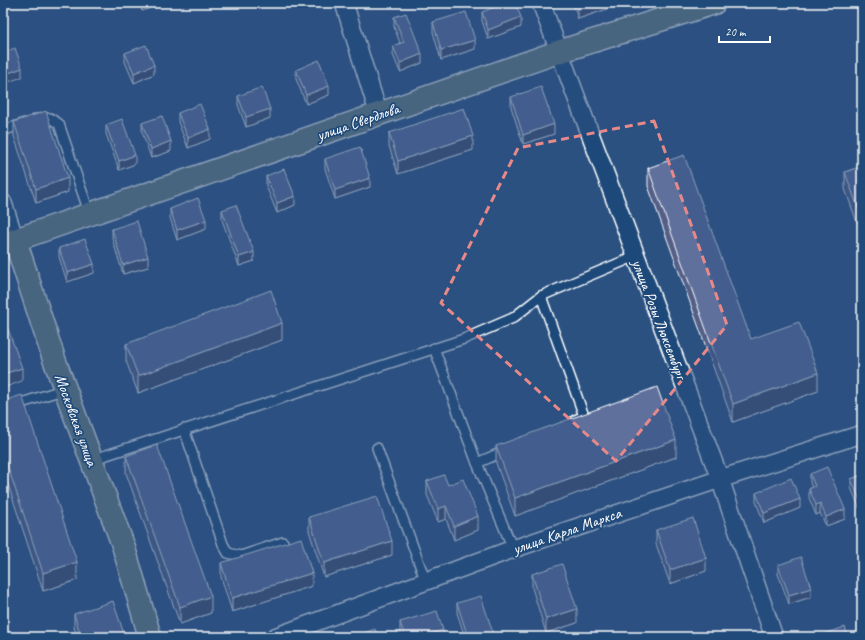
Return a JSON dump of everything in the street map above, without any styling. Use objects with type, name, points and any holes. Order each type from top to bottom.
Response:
[{"type":"main road","name":"улица Свердлова","points":[[9,242],[380,115],[558,52],[714,3]]},
{"type":"main road","name":"Московская улица","points":[[9,242],[123,545],[150,637]]},
{"type":"street","points":[[344,3],[380,115]]},
{"type":"street","name":"улица Розы Люксембург","points":[[541,3],[558,52],[720,479],[774,637]]},
{"type":"street","name":"Московская улица","points":[[3,203],[9,242]]},
{"type":"street","name":"улица Карла Маркса","points":[[286,635],[513,549],[720,479],[862,434]]},
{"type":"lane","points":[[3,131],[39,118],[50,118],[59,124],[90,215]]},
{"type":"lane","points":[[91,460],[464,339],[513,318],[542,296],[636,256]]},
{"type":"lane","points":[[542,296],[584,416],[570,422]]},
{"type":"lane","points":[[434,348],[477,463],[513,549]]},
{"type":"lane","points":[[3,409],[64,389]]},
{"type":"lane","points":[[184,429],[223,544],[228,552],[241,556],[282,542]]},
{"type":"lane","points":[[477,463],[512,447]]},
{"type":"lane","points":[[377,448],[426,582]]},
{"type":"highlighted area","points":[[654,121],[727,325],[616,461],[441,303],[518,148]]},
{"type":"building","points":[[504,3],[515,3],[521,17],[488,30],[482,12]]},
{"type":"building","points":[[466,12],[475,40],[441,50],[433,22]]},
{"type":"building","points":[[406,13],[422,54],[400,63],[393,46],[404,42],[394,17]]},
{"type":"building","points":[[146,45],[154,65],[134,73],[125,53]]},
{"type":"building","points":[[15,48],[22,68],[3,75],[3,53]]},
{"type":"building","points":[[319,60],[329,86],[306,95],[296,70]]},
{"type":"building","points":[[262,87],[270,109],[246,117],[238,96]]},
{"type":"building","points":[[541,87],[554,124],[523,135],[511,97]]},
{"type":"building","points":[[200,104],[210,129],[188,138],[178,113]]},
{"type":"building","points":[[464,108],[473,136],[398,161],[389,133]]},
{"type":"building","points":[[46,111],[68,178],[36,189],[14,122]]},
{"type":"building","points":[[162,116],[171,141],[151,149],[142,123]]},
{"type":"building","points":[[122,119],[135,155],[119,161],[106,125]]},
{"type":"building","points":[[360,147],[370,178],[335,190],[325,159]]},
{"type":"building","points":[[684,155],[751,339],[799,322],[818,373],[733,404],[648,168]]},
{"type":"building","points":[[862,166],[862,219],[845,172]]},
{"type":"building","points":[[284,169],[295,196],[277,203],[266,176]]},
{"type":"building","points":[[198,198],[206,220],[177,230],[170,209]]},
{"type":"building","points":[[236,205],[254,252],[239,257],[222,210]]},
{"type":"building","points":[[137,221],[148,257],[123,265],[112,229]]},
{"type":"building","points":[[85,239],[94,264],[67,273],[59,248]]},
{"type":"building","points":[[271,290],[282,323],[138,376],[126,344]]},
{"type":"building","points":[[8,329],[22,368],[3,374],[3,331]]},
{"type":"building","points":[[657,387],[676,440],[515,498],[496,446]]},
{"type":"building","points":[[22,395],[77,562],[43,573],[3,452],[3,401]]},
{"type":"building","points":[[157,445],[211,596],[180,607],[126,456]]},
{"type":"building","points":[[827,467],[845,509],[826,517],[820,503],[816,505],[809,489],[815,486],[810,474]]},
{"type":"building","points":[[444,475],[448,485],[463,479],[478,516],[454,526],[446,506],[438,509],[427,481]]},
{"type":"building","points":[[862,475],[862,505],[851,479]]},
{"type":"building","points":[[791,478],[800,499],[764,513],[756,493]]},
{"type":"building","points":[[377,496],[392,541],[324,563],[309,517]]},
{"type":"building","points":[[693,518],[706,558],[670,570],[656,530]]},
{"type":"building","points":[[301,538],[312,573],[232,598],[221,563]]},
{"type":"building","points":[[801,557],[811,588],[789,595],[778,565]]},
{"type":"building","points":[[562,564],[577,609],[546,619],[532,574]]},
{"type":"building","points":[[481,596],[493,633],[480,637],[468,637],[457,603]]},
{"type":"building","points":[[113,601],[125,637],[81,637],[74,614]]},
{"type":"building","points":[[437,611],[443,630],[421,637],[405,637],[400,622]]},
{"type":"building","points":[[845,627],[848,637],[814,637]]},
{"type":"building","points":[[375,629],[378,637],[353,637]]}]
